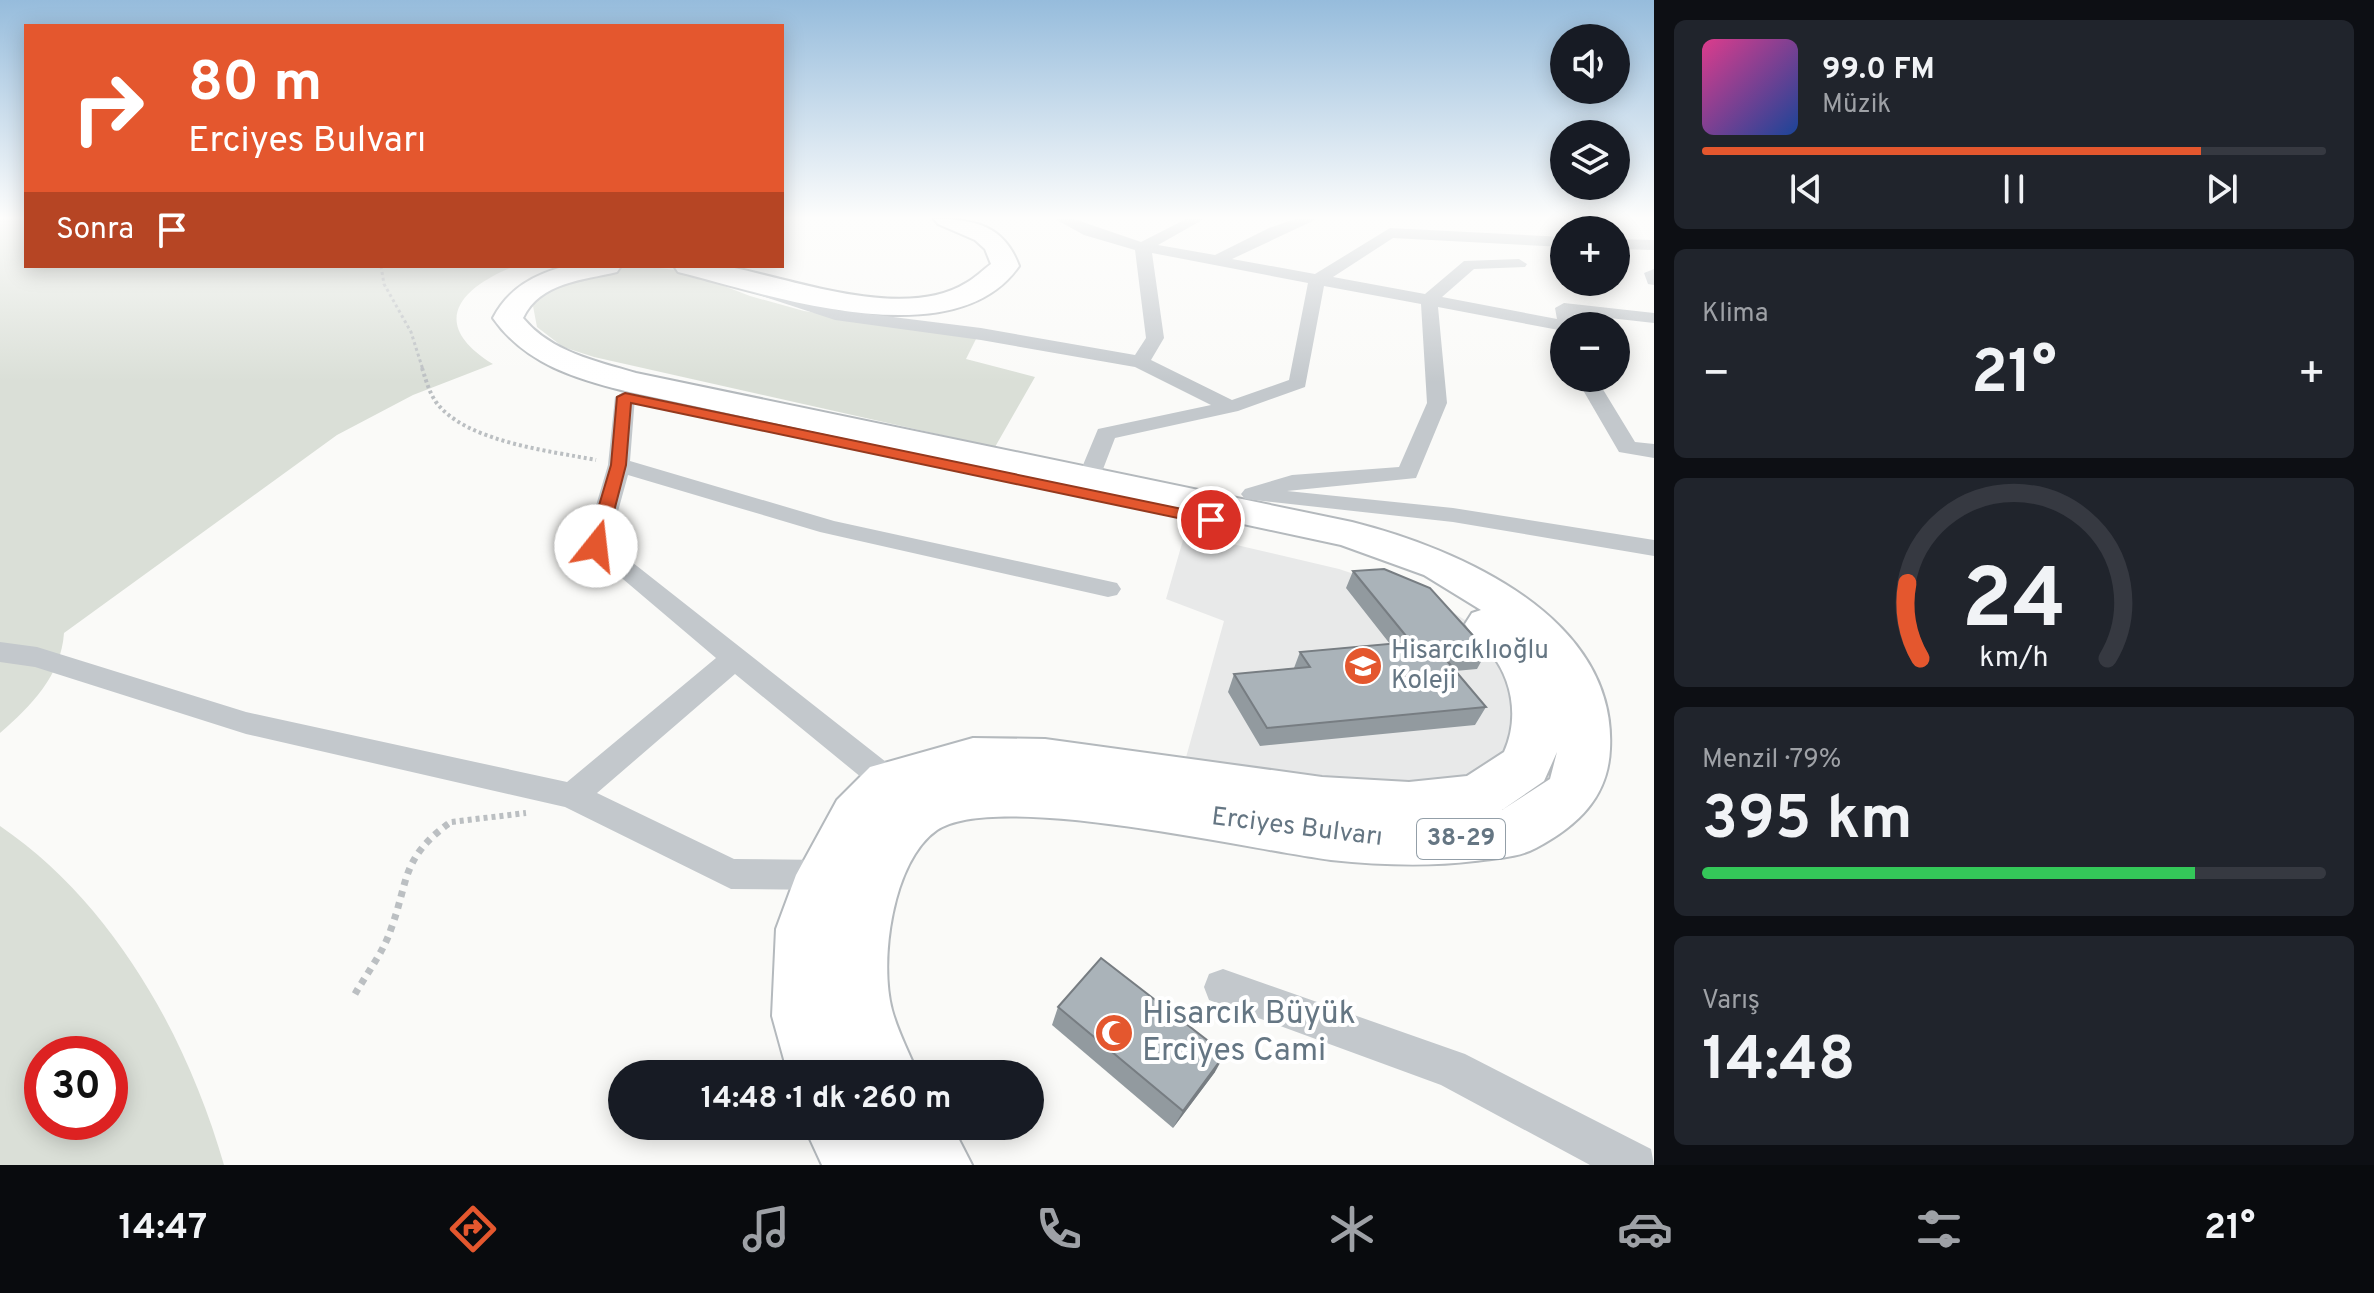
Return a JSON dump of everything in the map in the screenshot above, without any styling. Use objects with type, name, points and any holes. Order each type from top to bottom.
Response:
[{"type":"highway","name":"Erciyes Bulvarı","points":[[541,273],[524,279],[499,296],[488,307],[483,322],[494,342],[519,360],[625,397],[1211,520],[1346,552],[1423,580],[1470,609],[1505,638],[1527,667],[1535,689],[1535,742],[1525,766],[1478,797],[1409,805],[1322,799],[1045,760],[973,759],[889,782]]},
{"type":"highway","name":"Erciyes Bulvarı","points":[[580,273],[541,284],[520,299],[508,318],[519,335],[541,351],[629,382],[1089,477],[1250,502],[1352,535],[1439,565],[1496,599],[1540,634],[1569,670],[1580,699],[1585,735],[1583,762],[1572,793],[1515,832],[1431,842],[1333,836],[1048,794],[985,793],[918,813],[896,837],[872,878],[857,935],[858,1008],[878,1060]]},
{"type":"highway","points":[[720,273],[860,305],[939,301],[972,293],[999,273]]},
{"type":"highway","points":[[770,273],[877,297],[955,286],[971,273]]},
{"type":"highway","points":[[819,1060],[805,1016],[807,929],[826,875],[857,816],[889,782]]},
{"type":"highway","points":[[848,1140],[863,1165]]},
{"type":"highway","points":[[918,1140],[935,1165]]},
{"type":"street","points":[[702,273],[835,315],[981,334],[1140,362],[1231,407]]},
{"type":"street","points":[[1140,362],[1155,338],[1146,273]]},
{"type":"street","points":[[1284,273],[1568,326],[1564,308],[1654,318]]},
{"type":"street","points":[[1089,477],[1106,434],[1231,407],[1298,383],[1317,280],[1327,273]]},
{"type":"street","points":[[1429,300],[1459,273]]},
{"type":"street","points":[[1250,502],[1292,482],[1408,473],[1437,403],[1429,300]]},
{"type":"street","points":[[1594,392],[1627,447],[1654,451]]},
{"type":"street","points":[[625,397],[619,465],[596,546],[889,782]]},
{"type":"street","points":[[619,465],[829,527],[1108,589]]},
{"type":"street","points":[[1250,502],[1453,515],[1654,548]]},
{"type":"street","points":[[0,652],[37,657],[246,723],[572,796],[731,874],[826,875]]},
{"type":"street","points":[[572,796],[735,658]]},
{"type":"street","points":[[1223,987],[1451,1068],[1635,1165]]},
{"type":"path","points":[[381,273],[381,283],[410,332],[436,404],[456,422],[531,446],[619,465]]},
{"type":"path","points":[[355,994],[391,931],[412,856],[436,830],[466,818],[502,818],[538,810],[572,796]]},
{"type":"shaded area","points":[[0,273],[499,273],[466,296],[459,308],[457,321],[461,335],[493,364],[413,395],[337,435],[64,633],[62,649],[51,676],[33,701],[0,733]]},
{"type":"shaded area","points":[[593,273],[691,273],[750,296],[804,311],[977,337],[966,359],[1035,377],[995,447],[594,357],[563,347],[537,327],[533,306],[551,289]]},
{"type":"shaded area","name":"Hisarcıklıoğlu Koleji","points":[[1185,533],[1339,569],[1433,600],[1473,625],[1522,676],[1506,771],[1387,789],[1185,761],[1224,621],[1166,599]]},
{"type":"shaded area","points":[[0,826],[41,857],[77,893],[111,933],[140,976],[167,1021],[189,1068],[224,1165],[0,1165]]},
{"type":"building","points":[[1384,569],[1430,588],[1487,651],[1442,655],[1486,707],[1267,728],[1234,674],[1310,667],[1300,652],[1411,642],[1353,571]]},
{"type":"building","points":[[1101,958],[1225,1054],[1183,1111],[1058,1007]]},
{"type":"place","name":"Hisarcıklıoğlu Koleji","points":[[1363,666]]},
{"type":"place","name":"Hisarcık Büyük Erciyes Cami","points":[[1114,1033]]},
{"type":"route","points":[[596,546],[619,465],[625,397],[1211,520]]}]
